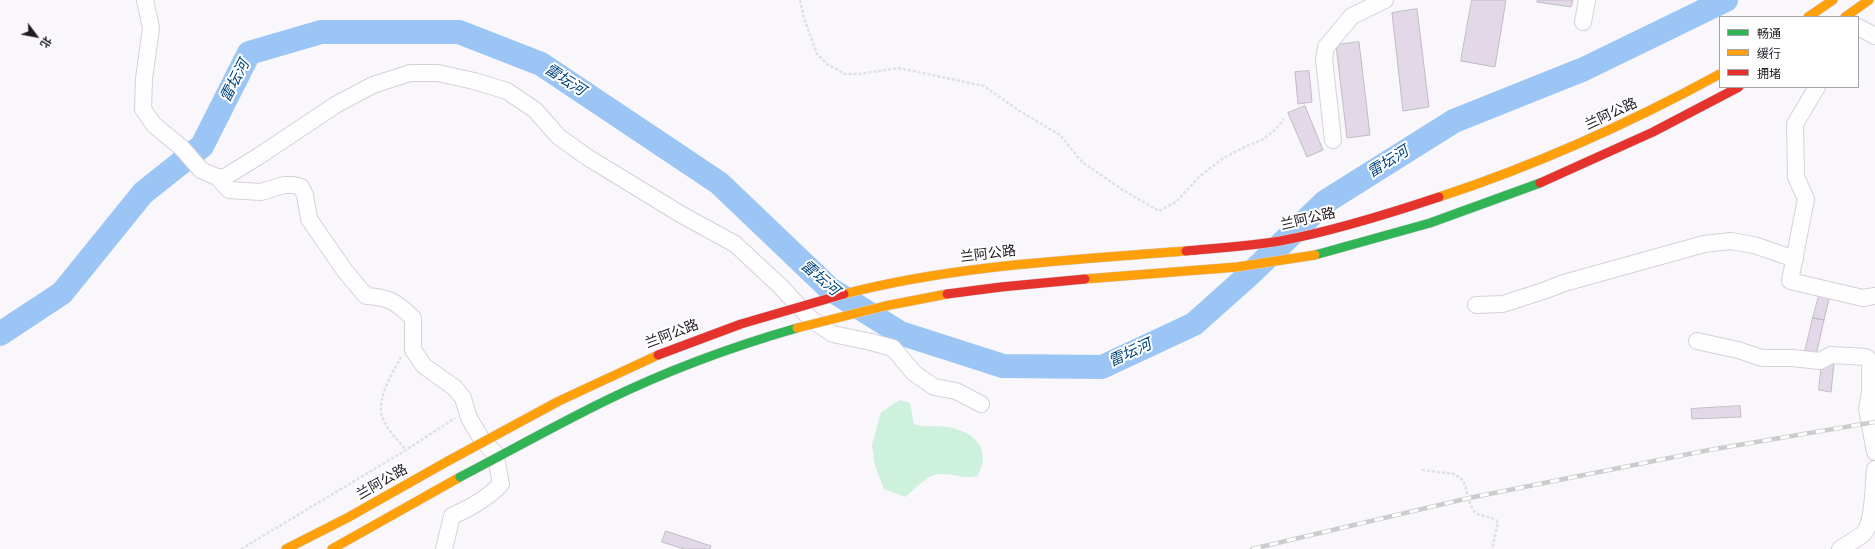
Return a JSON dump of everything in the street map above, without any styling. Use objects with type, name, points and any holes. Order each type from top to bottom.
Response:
[{"type":"highway","points":[[1809,16],[1833,0]]},
{"type":"highway","points":[[1846,16],[1869,0]]},
{"type":"highway","name":"兰阿公路","points":[[286,549],[347,518],[553,404],[644,360],[743,323],[793,307],[880,286],[947,273],[1051,261],[1102,258],[1270,242],[1354,223],[1453,194],[1549,158],[1649,112],[1719,75]]},
{"type":"highway","points":[[332,549],[562,422],[652,379],[742,345],[848,314],[950,294],[1052,282],[1104,279],[1273,263],[1367,241],[1459,213],[1557,177],[1658,131],[1737,88]]},
{"type":"street","points":[[145,0],[151,28],[144,79],[143,109],[154,125],[182,148],[201,170],[217,177],[224,177],[337,104],[373,85],[410,74],[438,73],[474,81],[507,91],[534,110],[559,137],[587,157],[682,215],[735,244],[780,286],[812,320],[833,334],[893,348],[914,373],[934,387],[956,391],[981,404]]},
{"type":"street","points":[[1333,140],[1324,59],[1326,47],[1352,16],[1385,0]]},
{"type":"street","points":[[1583,22],[1587,0]]},
{"type":"street","points":[[1859,21],[1873,0]]},
{"type":"street","points":[[1859,28],[1875,36]]},
{"type":"street","points":[[1816,88],[1795,124],[1796,177],[1806,199],[1790,281],[1863,298],[1875,296]]},
{"type":"street","points":[[217,177],[229,190],[261,192],[284,185],[293,185],[301,188],[306,195],[309,219],[346,271],[366,296],[384,297],[401,306],[413,318],[413,350],[424,366],[454,388],[463,398],[467,410],[482,440],[495,453],[501,484],[475,505],[452,516],[444,549]]},
{"type":"street","points":[[1476,305],[1503,304],[1546,290],[1564,282],[1704,244],[1730,241],[1754,245],[1795,259]]},
{"type":"street","points":[[1697,341],[1738,350],[1762,358],[1792,358],[1820,361],[1831,355],[1866,357],[1870,361],[1873,390],[1866,409],[1875,452]]},
{"type":"street","points":[[1840,549],[1850,541],[1863,534],[1871,522],[1875,469]]},
{"type":"path","points":[[800,0],[804,18],[817,54],[827,64],[845,74],[859,74],[899,68],[984,86],[1018,110],[1060,135],[1082,162],[1123,190],[1159,211],[1176,202],[1199,177],[1222,159],[1242,148],[1262,140],[1276,129],[1284,119]]},
{"type":"path","points":[[406,450],[389,428],[381,412],[384,389],[401,356],[413,350]]},
{"type":"path","points":[[241,549],[406,450],[467,410]]},
{"type":"path","points":[[1422,470],[1454,474],[1463,480],[1471,510],[1477,514],[1488,516],[1496,520],[1498,523],[1492,549]]},
{"type":"green space","points":[[900,400],[910,403],[914,424],[958,429],[973,438],[982,450],[983,458],[977,476],[967,477],[937,474],[922,482],[905,497],[884,489],[875,466],[872,445],[881,412]]},
{"type":"building","points":[[1472,0],[1506,0],[1495,67],[1461,61]]},
{"type":"building","points":[[1538,0],[1573,0],[1571,7],[1537,2]]},
{"type":"building","points":[[1417,9],[1429,107],[1403,111],[1392,13]]},
{"type":"building","points":[[1359,42],[1370,135],[1347,138],[1336,45]]},
{"type":"building","points":[[1309,71],[1312,102],[1298,104],[1295,72]]},
{"type":"building","points":[[1305,106],[1323,150],[1307,157],[1288,113]]},
{"type":"building","points":[[1820,292],[1830,295],[1824,320],[1813,318]]},
{"type":"building","points":[[1813,318],[1824,320],[1816,355],[1805,352]]},
{"type":"building","points":[[1822,362],[1834,363],[1831,392],[1819,390]]},
{"type":"building","points":[[1740,406],[1741,417],[1692,419],[1691,409]]},
{"type":"building","points":[[666,531],[711,546],[710,549],[684,549],[662,542]]},
{"type":"waterway","name":"雷坛河","points":[[0,334],[62,293],[143,193],[202,146],[249,53],[321,32],[459,32],[541,64],[719,183],[830,289],[900,333],[1003,366],[1102,367],[1194,324],[1250,274],[1325,202],[1454,121],[1584,69],[1726,0]]},
{"type":"railway","points":[[1252,549],[1469,498],[1709,450],[1875,422]]},
{"type":"traffic: slow","points":[[1809,16],[1833,0]]},
{"type":"traffic: slow","points":[[1846,16],[1869,0]]},
{"type":"traffic: slow","points":[[1439,197],[1476,185],[1582,142],[1652,109],[1719,75]]},
{"type":"traffic: slow","points":[[844,294],[886,284],[971,270],[1057,261],[1186,251]]},
{"type":"traffic: slow","points":[[1085,279],[1237,267],[1315,255]]},
{"type":"traffic: slow","points":[[797,328],[885,306],[947,294]]},
{"type":"traffic: slow","points":[[448,461],[559,401],[658,355]]},
{"type":"traffic: slow","points":[[286,549],[347,518],[448,461]]},
{"type":"traffic: slow","points":[[332,549],[460,477]]},
{"type":"traffic: fast","points":[[1315,255],[1430,223],[1540,183]]},
{"type":"traffic: fast","points":[[460,477],[550,429],[628,390],[723,352],[797,328]]},
{"type":"traffic: jam","points":[[1540,183],[1653,132],[1737,88]]},
{"type":"traffic: jam","points":[[1186,251],[1257,244],[1300,237],[1361,222],[1439,197]]},
{"type":"traffic: jam","points":[[947,294],[1085,279]]},
{"type":"traffic: jam","points":[[658,355],[741,324],[844,294]]}]
